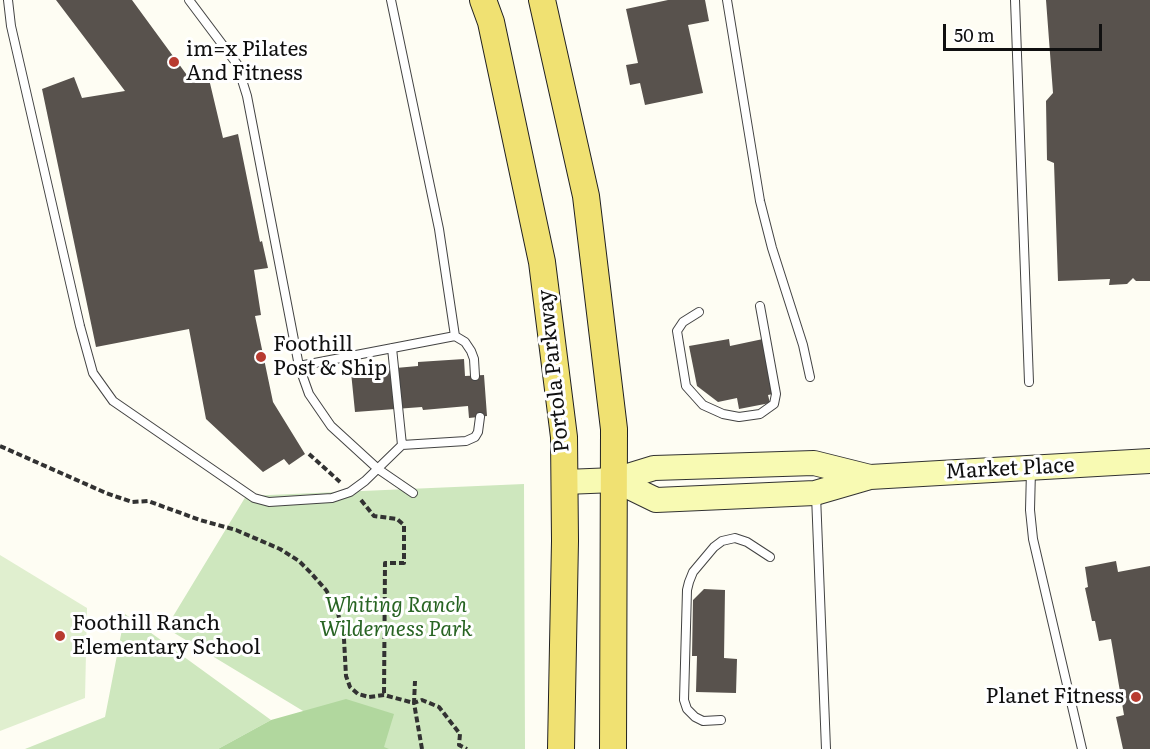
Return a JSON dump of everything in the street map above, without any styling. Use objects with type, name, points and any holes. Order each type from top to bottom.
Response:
[{"type":"main road","name":"Portola Parkway","points":[[483,0],[491,22],[542,262],[564,436],[561,749]]},
{"type":"main road","points":[[542,0],[586,195],[614,429],[613,749]]},
{"type":"street","name":"Market Place","points":[[615,480],[656,500],[816,493],[870,477],[1150,461]]},
{"type":"street","name":"Market Place","points":[[565,482],[615,480],[654,468],[814,463],[870,477]]},
{"type":"lane","points":[[8,0],[11,26],[80,326],[93,373],[113,401],[254,498],[269,502],[332,498],[350,492],[402,445],[466,441],[475,437],[480,417]]},
{"type":"lane","points":[[189,0],[237,64],[247,96],[299,366],[309,394],[331,426],[378,469],[413,493]]},
{"type":"lane","points":[[391,0],[439,229],[455,336]]},
{"type":"lane","points":[[727,0],[760,201],[772,248],[803,345],[810,377]]},
{"type":"lane","points":[[1015,0],[1029,382]]},
{"type":"lane","points":[[699,312],[683,322],[677,331],[686,386],[703,405],[723,414],[739,417],[760,414],[774,404],[776,393],[760,306]]},
{"type":"lane","points":[[299,366],[455,336],[465,342],[471,351],[475,376]]},
{"type":"lane","points":[[392,348],[402,445]]},
{"type":"lane","points":[[1031,467],[1030,510],[1033,539],[1082,749]]},
{"type":"lane","points":[[816,493],[826,749]]},
{"type":"lane","points":[[721,720],[703,721],[695,717],[687,709],[684,700],[689,582],[693,572],[722,541],[735,538],[747,542],[770,557]]},
{"type":"path","points":[[0,446],[106,493],[132,502],[148,501],[200,520],[237,530],[280,549],[299,561],[326,590],[337,609],[344,639],[346,676],[350,687],[358,694],[369,697],[384,695],[414,703],[422,700],[439,707],[460,734],[459,745],[467,749]]},
{"type":"path","points":[[309,454],[350,492],[362,500],[374,516],[397,519],[404,525],[404,563],[385,563],[384,695]]},
{"type":"path","points":[[415,681],[414,703],[422,749]]},
{"type":"green space","name":"Whiting Ranch Wilderness Park","points":[[524,484],[525,749],[347,749],[351,740],[166,628],[246,496]]},
{"type":"green space","points":[[0,555],[87,608],[85,698],[0,731]]},
{"type":"green space","points":[[125,614],[271,720],[218,749],[25,749],[105,717]]},
{"type":"green space","points":[[346,699],[394,714],[384,747],[389,749],[218,749],[271,720]]},
{"type":"building","points":[[56,0],[132,0],[192,82],[209,79],[223,138],[238,134],[260,242],[262,241],[268,268],[254,270],[261,315],[255,316],[273,402],[305,454],[289,465],[284,459],[263,472],[206,419],[189,329],[96,347],[42,89],[74,77],[82,98],[125,91]]},
{"type":"building","points":[[668,0],[705,0],[709,21],[688,25],[703,93],[645,105],[640,83],[630,85],[626,65],[638,63],[626,9]]},
{"type":"building","points":[[1046,0],[1150,0],[1150,281],[1136,281],[1133,278],[1127,284],[1109,285],[1110,279],[1058,281],[1054,163],[1047,160],[1046,101],[1053,93]]},
{"type":"building","points":[[729,339],[730,346],[763,339],[773,394],[768,395],[770,403],[739,409],[737,398],[718,402],[697,386],[689,346]]},
{"type":"building","points":[[464,359],[465,376],[484,375],[487,416],[469,418],[468,406],[355,412],[351,372],[418,366],[418,362]]},
{"type":"building","points":[[1116,561],[1118,572],[1150,566],[1150,749],[1123,749],[1116,717],[1124,715],[1111,639],[1099,641],[1085,588],[1088,587],[1085,567]]},
{"type":"building","points":[[704,589],[725,590],[724,658],[737,659],[736,693],[696,692],[697,656],[692,656],[693,600]]},
{"type":"place","name":"im=x Pilates And Fitness","points":[[174,62]]},
{"type":"place","name":"Foothill Post & Ship","points":[[261,357]]},
{"type":"place","name":"Foothill Ranch Elementary School","points":[[60,636]]},
{"type":"place","name":"Planet Fitness","points":[[1136,697]]}]
